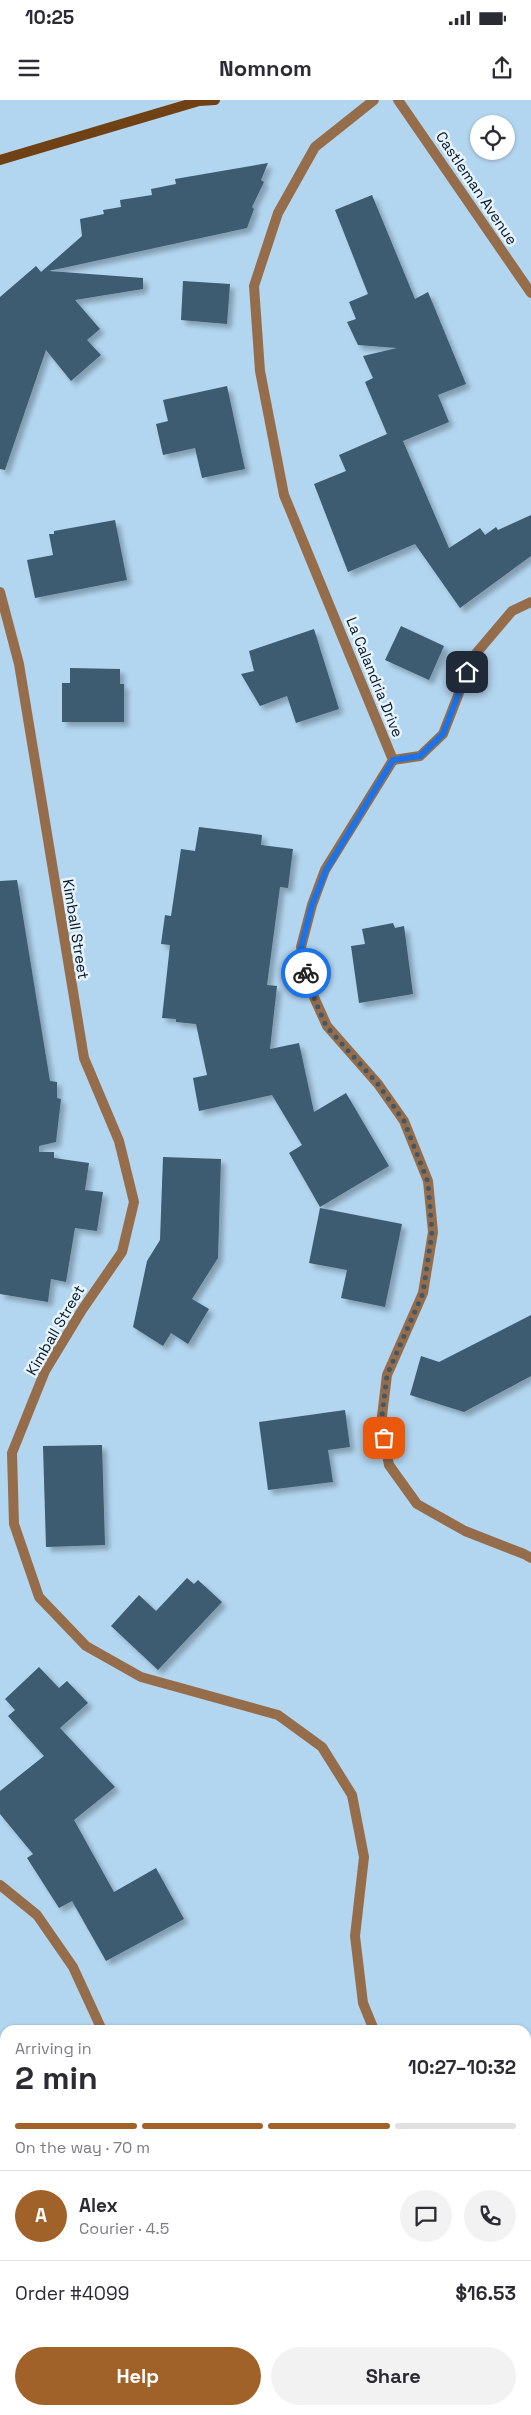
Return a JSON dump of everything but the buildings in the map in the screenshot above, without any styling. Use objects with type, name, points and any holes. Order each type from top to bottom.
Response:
[{"type":"street","points":[[0,160],[199,101],[215,100]]},
{"type":"street","name":"La Calandria Drive","points":[[374,100],[315,147],[278,213],[254,286],[260,371],[284,495],[393,760],[326,870],[312,905],[301,948],[308,984],[326,1026],[378,1084],[404,1121],[428,1182],[432,1232],[423,1293],[387,1375],[381,1424],[389,1465],[417,1504],[465,1531],[531,1558]]},
{"type":"street","name":"Castleman Avenue","points":[[398,100],[531,293]]},
{"type":"street","name":"Kimball Street","points":[[0,592],[19,664],[65,954],[84,1058],[119,1141],[134,1202],[122,1252],[82,1310],[45,1371],[12,1453],[14,1524],[40,1598],[86,1646],[142,1677],[278,1715],[322,1747],[352,1795],[364,1858],[355,1936],[363,2004],[372,2025]]},
{"type":"street","points":[[393,760],[420,756],[443,734],[473,657],[512,611],[531,602]]},
{"type":"street","points":[[0,1885],[37,1915],[73,1967],[100,2025]]},
{"type":"way so far","points":[[306,973],[308,984],[326,1026],[378,1084],[404,1121],[428,1182],[432,1232],[423,1293],[387,1375],[381,1424],[384,1438]]},
{"type":"route","points":[[306,973],[301,948],[312,905],[326,870],[393,760],[420,756],[443,734],[467,672]]}]
